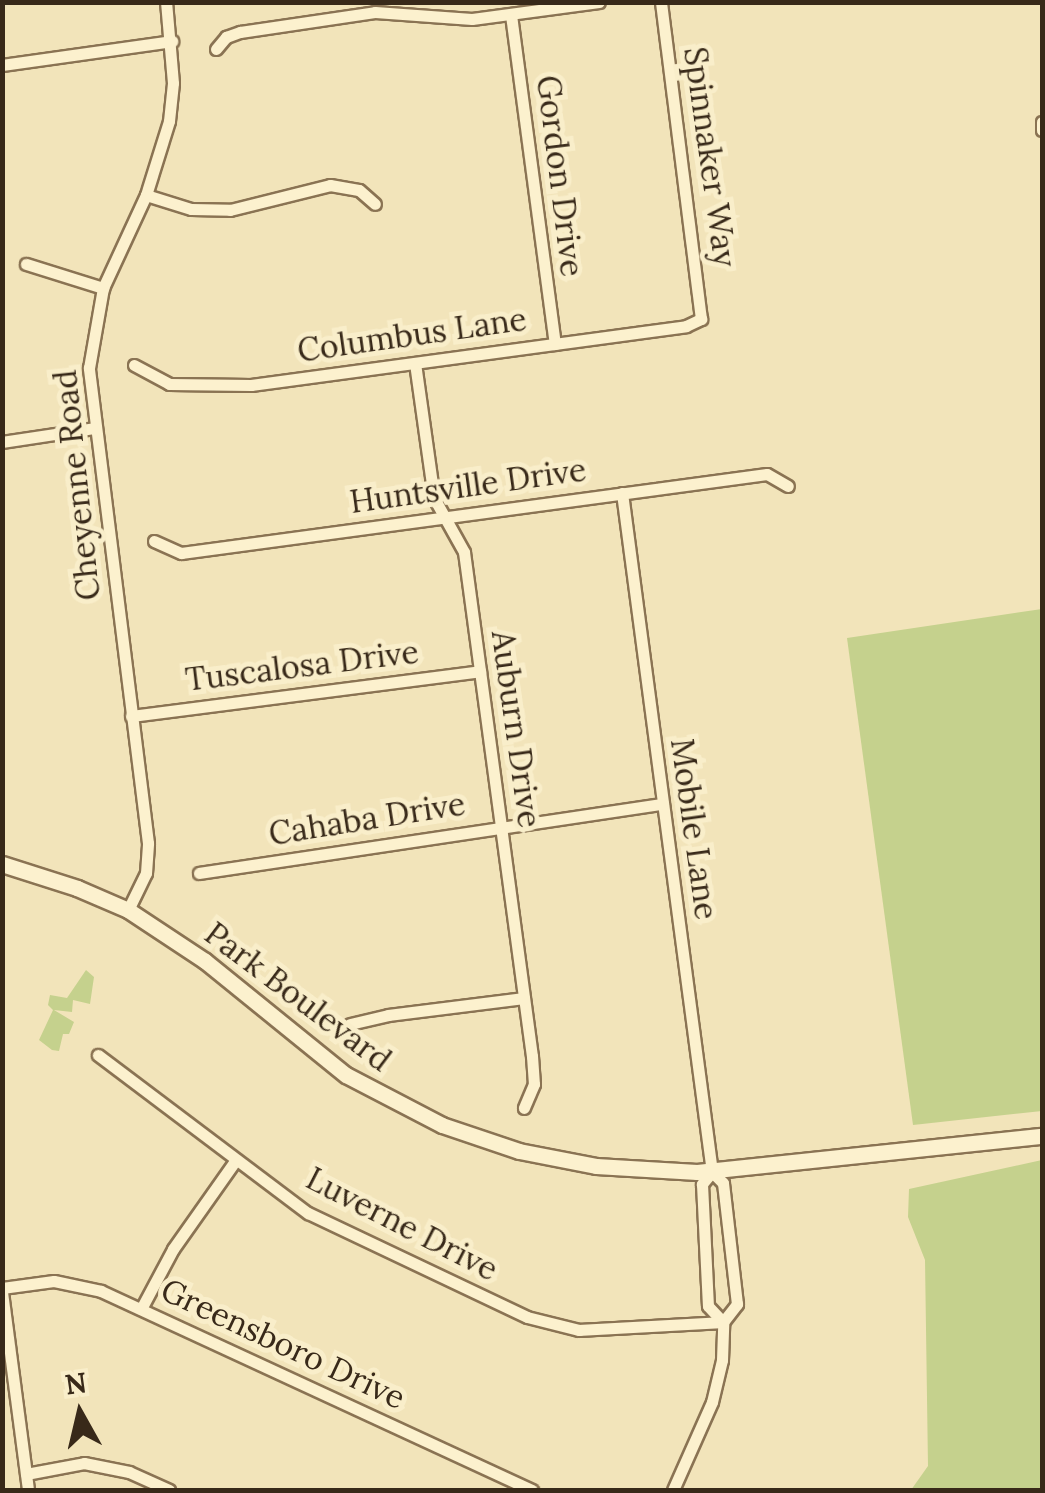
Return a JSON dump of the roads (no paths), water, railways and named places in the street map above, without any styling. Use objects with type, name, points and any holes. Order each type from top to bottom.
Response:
[{"type":"main road","name":"Park Boulevard","points":[[2,864],[66,884],[128,910],[205,960],[346,1074],[429,1119],[546,1158],[629,1170],[712,1172],[1042,1136]]},
{"type":"street","name":"Cheyenne Road","points":[[128,910],[148,858],[89,368],[104,288],[146,195],[169,121],[172,41],[166,2]]},
{"type":"street","points":[[216,48],[226,37],[240,32],[375,12],[472,19],[599,2]]},
{"type":"street","name":"Spinnaker Way","points":[[661,2],[701,319]]},
{"type":"street","name":"Gordon Drive","points":[[512,15],[554,344]]},
{"type":"street","points":[[2,66],[172,41]]},
{"type":"street","points":[[1042,122],[1042,130]]},
{"type":"street","points":[[146,195],[191,209],[230,210],[330,185],[359,190],[375,204]]},
{"type":"street","points":[[26,264],[104,288]]},
{"type":"street","name":"Columbus Lane","points":[[134,365],[169,384],[213,386],[686,326],[701,319]]},
{"type":"street","name":"Auburn Drive","points":[[414,363],[434,498],[464,552],[534,1084],[524,1108]]},
{"type":"street","points":[[2,442],[95,428]]},
{"type":"street","name":"Huntsville Drive","points":[[154,541],[181,553],[767,474],[788,486]]},
{"type":"street","name":"Mobile Lane","points":[[622,493],[712,1172]]},
{"type":"street","name":"Tuscalosa Drive","points":[[131,716],[480,671]]},
{"type":"street","name":"Cahaba Drive","points":[[199,873],[663,804]]},
{"type":"street","points":[[350,1024],[388,1014],[524,998]]},
{"type":"street","name":"Luverne Drive","points":[[98,1055],[308,1213],[527,1317],[578,1330],[722,1322]]},
{"type":"street","points":[[141,1308],[172,1249],[235,1161]]},
{"type":"street","points":[[673,1490],[712,1402],[722,1360],[722,1322],[737,1304],[723,1183],[712,1172],[702,1184],[708,1306],[722,1322]]},
{"type":"street","name":"Greensboro Drive","points":[[2,1290],[54,1281],[101,1291],[532,1490]]},
{"type":"street","points":[[2,1290],[7,1364],[28,1490]]},
{"type":"street","points":[[26,1474],[84,1463],[128,1472],[169,1490]]}]
